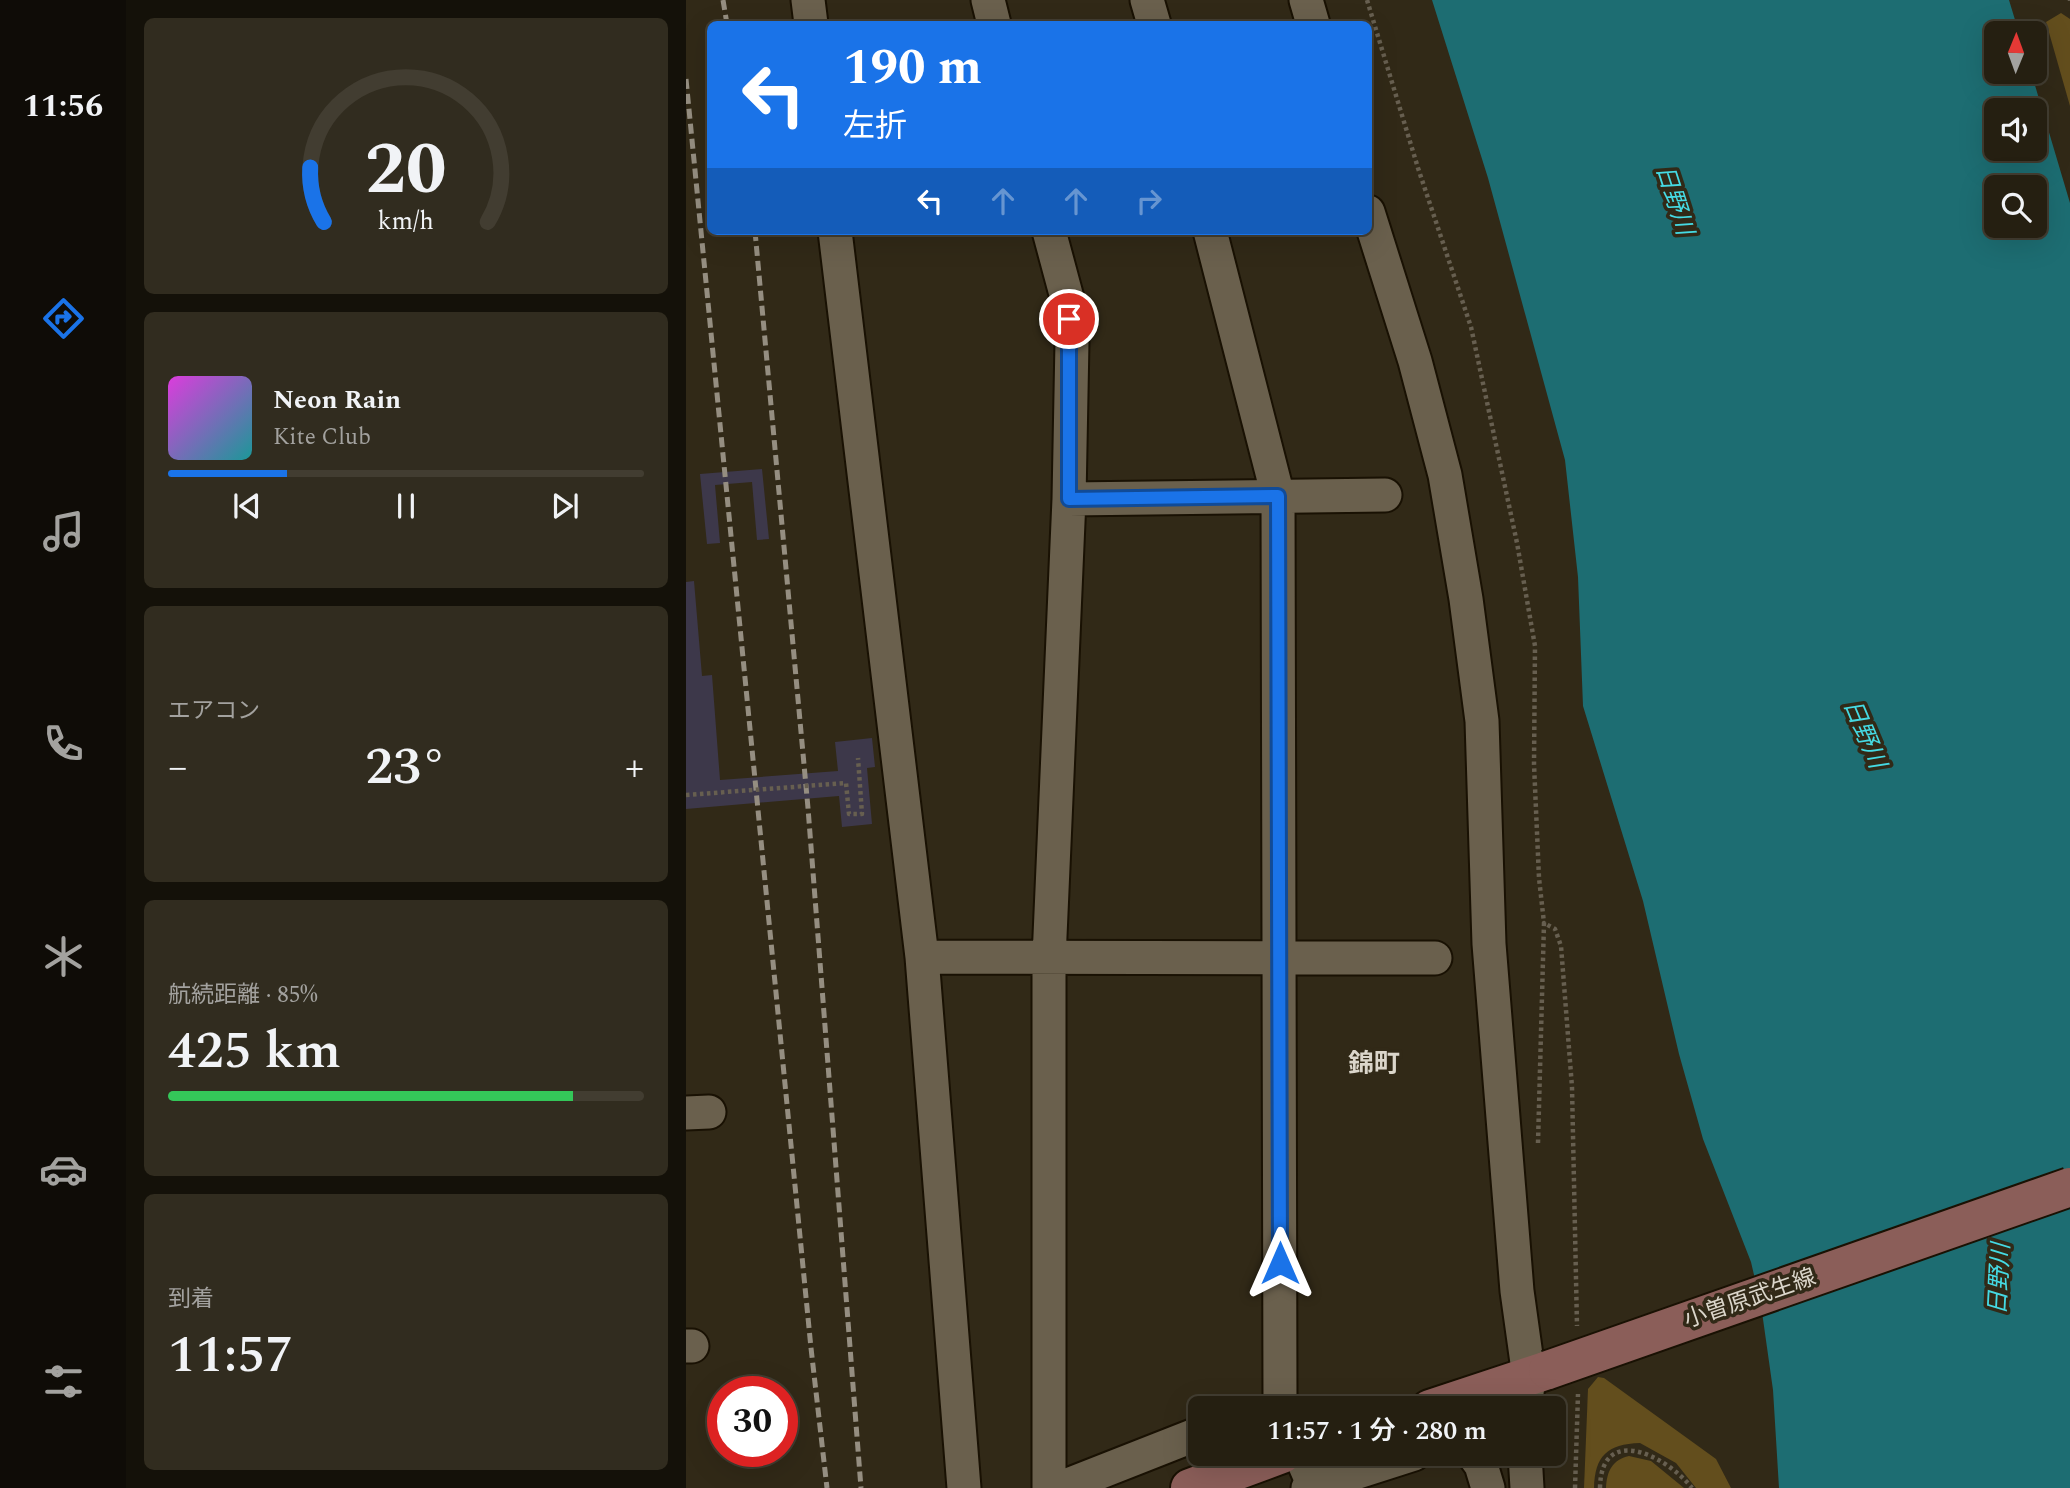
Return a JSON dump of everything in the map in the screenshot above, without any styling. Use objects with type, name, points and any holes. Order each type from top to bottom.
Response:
[{"type":"main road","name":"小曽原武生線","points":[[1495,1396],[1545,1386],[2070,1187]]},
{"type":"main road","points":[[1199,1484],[1249,1466]]},
{"type":"street","points":[[808,0],[811,21]]},
{"type":"street","points":[[988,0],[993,21]]},
{"type":"street","points":[[1147,0],[1153,21]]},
{"type":"street","points":[[1306,0],[1312,21]]},
{"type":"street","points":[[1372,225],[1415,361],[1445,475],[1466,599],[1482,721],[1489,944],[1497,1078],[1512,1201],[1517,1291],[1545,1386]]},
{"type":"street","points":[[835,235],[922,957],[964,1488]]},
{"type":"street","points":[[1049,1488],[1049,959],[1069,499],[1072,341],[1067,298],[1050,235]]},
{"type":"street","points":[[1211,235],[1278,496],[1280,959],[1275,1396]]},
{"type":"street","points":[[1069,499],[1385,495]]},
{"type":"street","points":[[922,957],[1435,958]]},
{"type":"street","points":[[1060,1488],[1188,1438]]},
{"type":"street","points":[[1304,1466],[1311,1487],[1377,1466]]},
{"type":"street","points":[[1481,1466],[1488,1488]]},
{"type":"street","points":[[1526,1466],[1527,1488]]},
{"type":"path","points":[[1367,0],[1471,327],[1517,543],[1535,646],[1535,791],[1544,923],[1542,1085],[1537,1155]]},
{"type":"path","points":[[686,796],[846,783],[849,814],[862,814],[858,758]]},
{"type":"path","points":[[1544,923],[1555,929],[1561,946],[1569,1031],[1577,1331]]},
{"type":"path","points":[[1545,1386],[1575,1488]]},
{"type":"path","points":[[1600,1488],[1603,1466],[1628,1450],[1647,1452],[1675,1470],[1692,1488]]},
{"type":"shaded area","points":[[2061,13],[2070,19],[2070,106],[2048,29],[2048,21]]},
{"type":"shaded area","points":[[1598,1377],[1604,1378],[1716,1459],[1731,1488],[1696,1488],[1676,1463],[1640,1443],[1611,1449],[1600,1460],[1594,1488],[1584,1488],[1588,1389]]},
{"type":"shaded area","points":[[1629,1456],[1651,1461],[1684,1488],[1606,1488],[1612,1467],[1618,1460]]},
{"type":"water","name":"日野川","points":[[1432,0],[2009,0],[2015,21],[1984,21],[1984,84],[2035,84],[2039,98],[1984,98],[1984,161],[2047,161],[2047,126],[2070,203],[2070,1488],[1779,1488],[1773,1390],[1761,1305],[1751,1262],[1703,1139],[1679,1054],[1643,901],[1583,706],[1578,577],[1565,460],[1488,178]]},
{"type":"building","points":[[762,469],[769,539],[757,540],[752,482],[715,485],[720,543],[707,544],[700,474]]},
{"type":"building","points":[[694,581],[702,676],[712,675],[720,780],[838,771],[835,742],[872,738],[875,767],[867,768],[872,824],[842,827],[839,796],[686,809],[686,582]]},
{"type":"railway","points":[[723,0],[726,21]]},
{"type":"railway","points":[[686,79],[827,1488]]},
{"type":"railway","points":[[755,235],[808,808],[861,1488]]},
{"type":"district","name":"錦町","points":[[1374,1064]]},
{"type":"route","points":[[1069,319],[1072,341],[1069,499],[1278,496],[1280,1263]]}]
